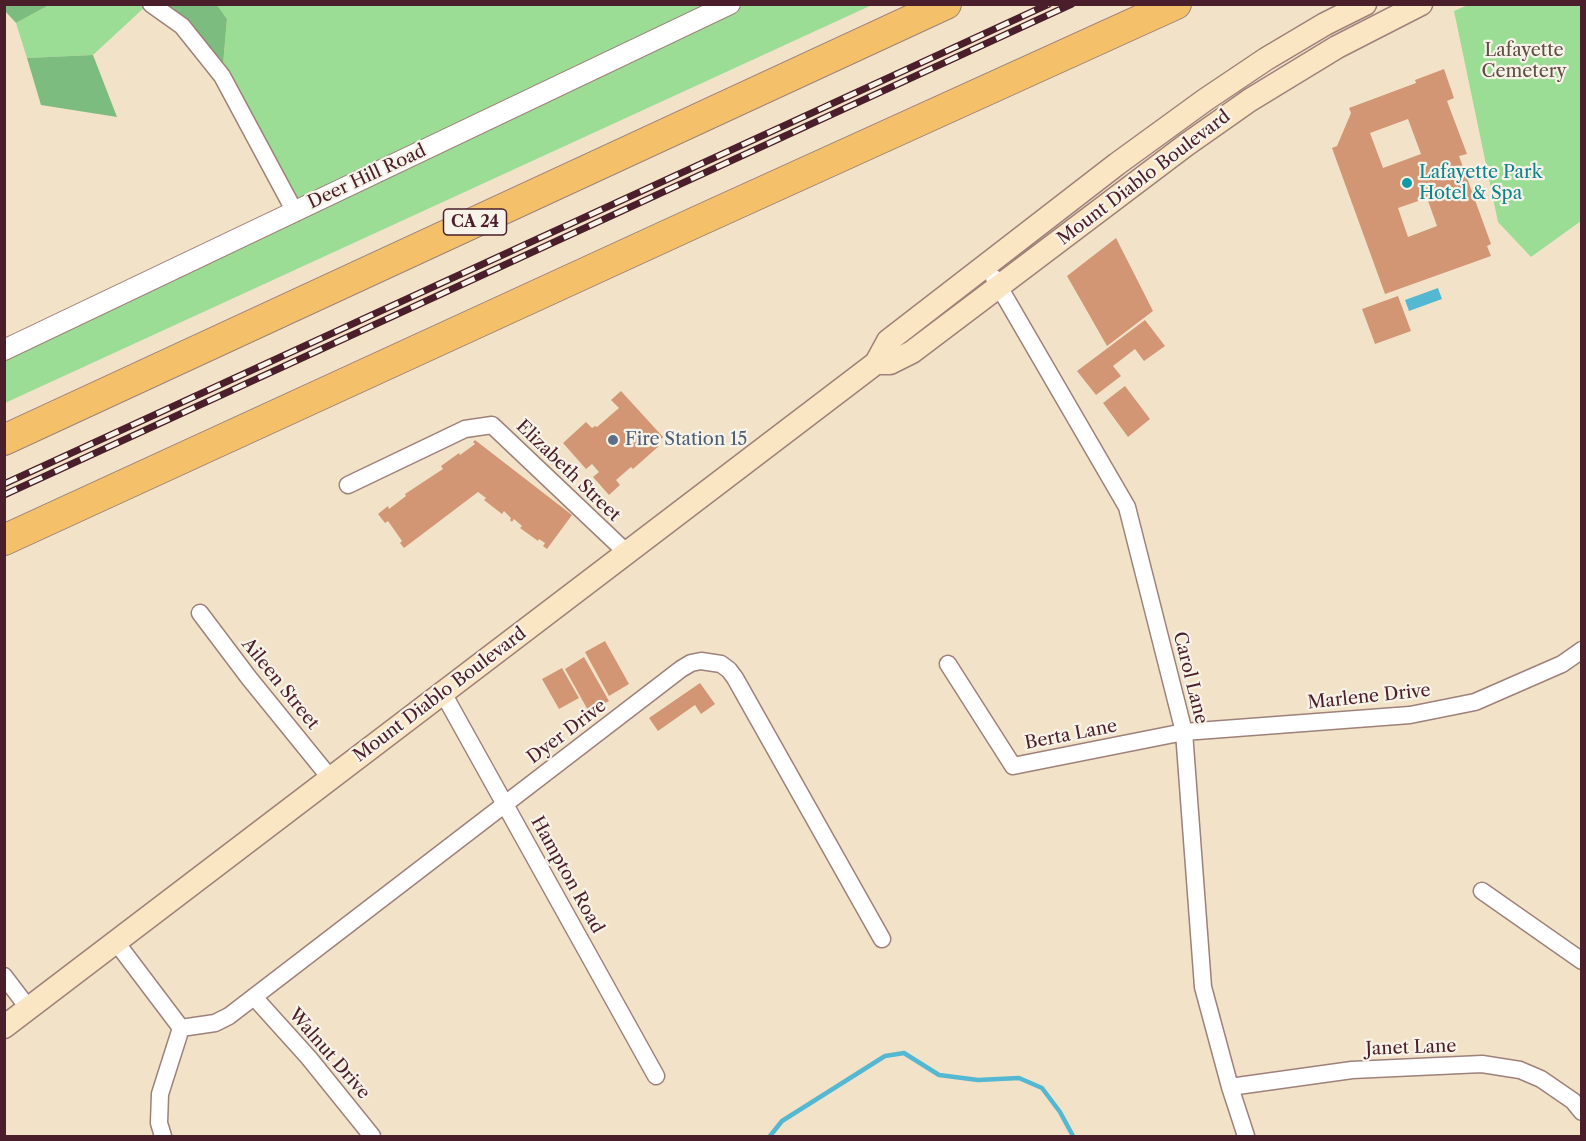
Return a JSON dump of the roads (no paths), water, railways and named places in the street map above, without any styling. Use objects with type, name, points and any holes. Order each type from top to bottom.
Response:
[{"type":"highway","name":"CA 24","points":[[4,440],[946,4]]},
{"type":"highway","points":[[4,540],[1176,4]]},
{"type":"main road","name":"Mount Diablo Boulevard","points":[[4,1028],[876,363],[888,340],[1117,164],[1223,87],[1296,41],[1365,4]]},
{"type":"main road","name":"Mount Diablo Boulevard","points":[[876,363],[890,363],[912,352],[999,288],[1089,217],[1250,100],[1337,47],[1421,4]]},
{"type":"street","points":[[151,4],[182,26],[222,76],[295,212]]},
{"type":"street","name":"Deer Hill Road","points":[[4,350],[730,4]]},
{"type":"street","name":"Carol Lane","points":[[986,264],[1127,507],[1184,732],[1203,987],[1246,1137]]},
{"type":"street","name":"Elizabeth Street","points":[[348,485],[465,429],[492,425],[627,553]]},
{"type":"street","name":"Aileen Street","points":[[200,613],[249,678],[331,779]]},
{"type":"street","name":"Marlene Drive","points":[[1184,732],[1410,716],[1475,702],[1562,664],[1581,650]]},
{"type":"street","name":"Dyer Drive","points":[[181,1028],[215,1023],[230,1016],[681,669],[701,660],[721,664],[735,678],[882,939]]},
{"type":"street","name":"Berta Lane","points":[[948,664],[1013,766],[1184,732]]},
{"type":"street","name":"Hampton Road","points":[[443,693],[656,1076]]},
{"type":"street","points":[[1482,891],[1581,961]]},
{"type":"street","points":[[116,942],[181,1028],[160,1094],[159,1123],[163,1137]]},
{"type":"street","points":[[4,976],[29,1009]]},
{"type":"street","name":"Walnut Drive","points":[[254,997],[309,1058],[372,1137]]},
{"type":"street","name":"Janet Lane","points":[[1230,1087],[1352,1070],[1482,1064],[1520,1070],[1541,1079],[1579,1103]]},
{"type":"water","points":[[1438,288],[1442,299],[1409,311],[1405,300]]},
{"type":"waterway","points":[[770,1136],[782,1121],[885,1056],[904,1053],[939,1075],[978,1080],[1019,1078],[1042,1088],[1060,1112],[1073,1136]]},
{"type":"railway","points":[[4,484],[1049,4]]},
{"type":"railway","points":[[4,495],[1072,4]]},
{"type":"place","name":"Lafayette Park Hotel & Spa","points":[[1407,183]]},
{"type":"place","name":"Fire Station 15","points":[[613,440]]},
{"type":"park label","name":"Lafayette Cemetery","points":[[1524,61]]}]
